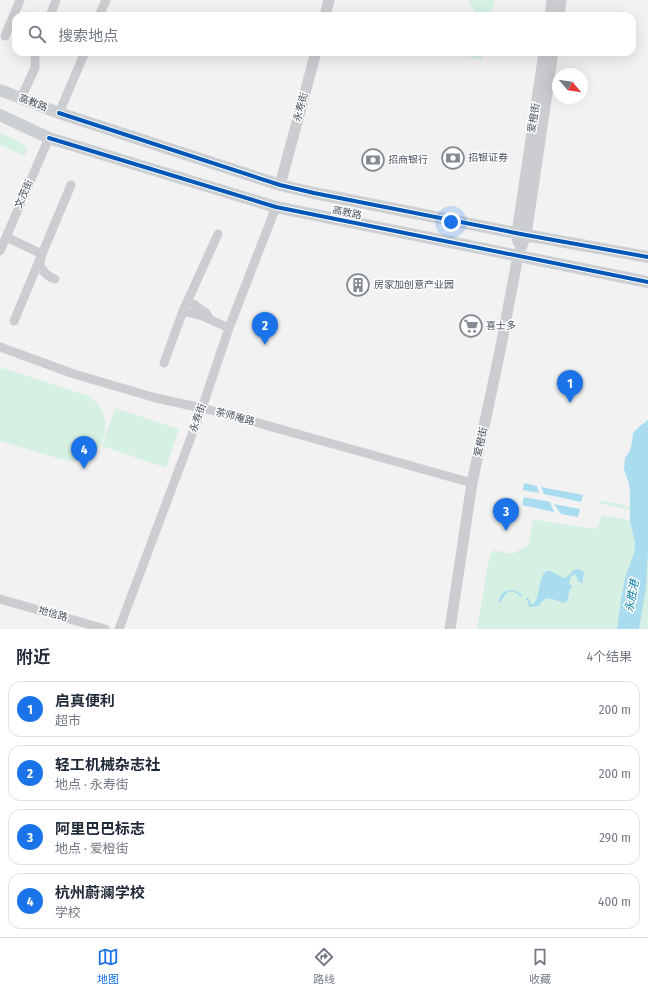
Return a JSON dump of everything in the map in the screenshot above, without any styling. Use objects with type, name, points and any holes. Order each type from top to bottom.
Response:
[{"type":"main road","name":"高教路","points":[[0,90],[59,113],[280,185],[522,234],[648,257]]},
{"type":"main road","name":"高教路","points":[[0,115],[49,138],[276,207],[648,282]]},
{"type":"street","points":[[15,12],[20,0]]},
{"type":"street","points":[[52,12],[56,0]]},
{"type":"street","points":[[102,12],[106,0]]},
{"type":"street","points":[[326,12],[329,0]]},
{"type":"street","points":[[550,12],[552,0]]},
{"type":"street","points":[[560,12],[561,0]]},
{"type":"street","points":[[5,36],[12,19]]},
{"type":"street","points":[[21,98],[35,68],[35,56]]},
{"type":"street","points":[[59,113],[82,56]]},
{"type":"street","name":"永寿街","points":[[280,185],[315,56]]},
{"type":"street","name":"爱橙街","points":[[522,234],[544,56]]},
{"type":"street","name":"爱橙街","points":[[450,629],[472,483],[500,351],[518,256],[552,56]]},
{"type":"street","name":"文茂街","points":[[0,251],[49,138]]},
{"type":"street","points":[[14,321],[71,185]]},
{"type":"street","name":"永寿街","points":[[119,629],[202,408],[229,328],[276,207]]},
{"type":"street","points":[[164,363],[183,311],[218,234]]},
{"type":"street","points":[[6,237],[42,254]]},
{"type":"street","points":[[42,254],[39,264],[41,268],[55,279]]},
{"type":"street","points":[[193,304],[206,313],[210,320]]},
{"type":"street","points":[[183,311],[188,311],[229,328]]},
{"type":"street","name":"茶师庵路","points":[[0,348],[74,374],[156,398],[255,422],[472,483]]},
{"type":"street","name":"地信路","points":[[0,599],[105,629]]},
{"type":"green space","points":[[470,0],[495,0],[494,6],[489,12],[476,12],[472,8]]},
{"type":"green space","points":[[467,56],[482,56],[481,60]]},
{"type":"green space","points":[[0,133],[11,137],[24,145],[27,148],[25,156],[0,145]]},
{"type":"green space","points":[[0,368],[89,396],[98,403],[104,417],[105,434],[98,449],[85,459],[67,461],[0,441]]},
{"type":"green space","points":[[115,408],[179,429],[166,468],[102,446]]},
{"type":"green space","points":[[599,500],[648,510],[648,514],[599,503]]},
{"type":"green space","points":[[602,515],[630,521],[635,543],[634,553],[625,578],[617,629],[477,629],[488,564],[491,553],[494,550],[512,554],[528,545],[532,521],[536,520],[597,529]]},
{"type":"green space","points":[[648,553],[648,629],[639,629]]},
{"type":"water","name":"永胜港","points":[[648,419],[648,553],[646,588],[639,629],[617,629],[625,578],[634,553],[635,543],[630,521],[630,495],[629,484],[624,469],[625,458],[630,451],[633,433]]},
{"type":"water","points":[[524,483],[537,486],[539,493],[523,490]]},
{"type":"water","points":[[541,487],[583,495],[581,502],[544,494]]},
{"type":"water","points":[[524,497],[550,502],[554,512],[522,505]]},
{"type":"water","points":[[554,504],[580,509],[578,517],[561,514]]},
{"type":"water","points":[[580,569],[585,573],[583,583],[578,581],[576,575],[574,574],[570,579],[569,584],[572,588],[570,588],[569,598],[565,603],[550,598],[541,602],[539,606],[529,607],[526,599],[527,597],[531,604],[534,604],[538,596],[541,579],[546,571],[551,571],[564,578],[567,577],[572,571]]},
{"type":"water","points":[[511,590],[516,591],[522,595],[522,597],[516,593],[508,592],[500,603],[499,599],[502,593]]},
{"type":"cycle path","points":[[59,113],[280,185],[526,235],[648,257]]},
{"type":"cycle path","points":[[49,138],[276,207],[648,282]]},
{"type":"place","name":"招银证券","points":[[453,158]]},
{"type":"place","name":"招商银行","points":[[373,160]]},
{"type":"place","name":"房家加创意产业园","points":[[358,285]]},
{"type":"place","name":"喜士多","points":[[471,326]]},
{"type":"place","name":"轻工机械杂志社","points":[[265,345]]},
{"type":"place","name":"启真便利","points":[[570,403]]},
{"type":"place","name":"杭州蔚澜学校","points":[[84,469]]},
{"type":"place","name":"阿里巴巴标志","points":[[506,531]]}]
